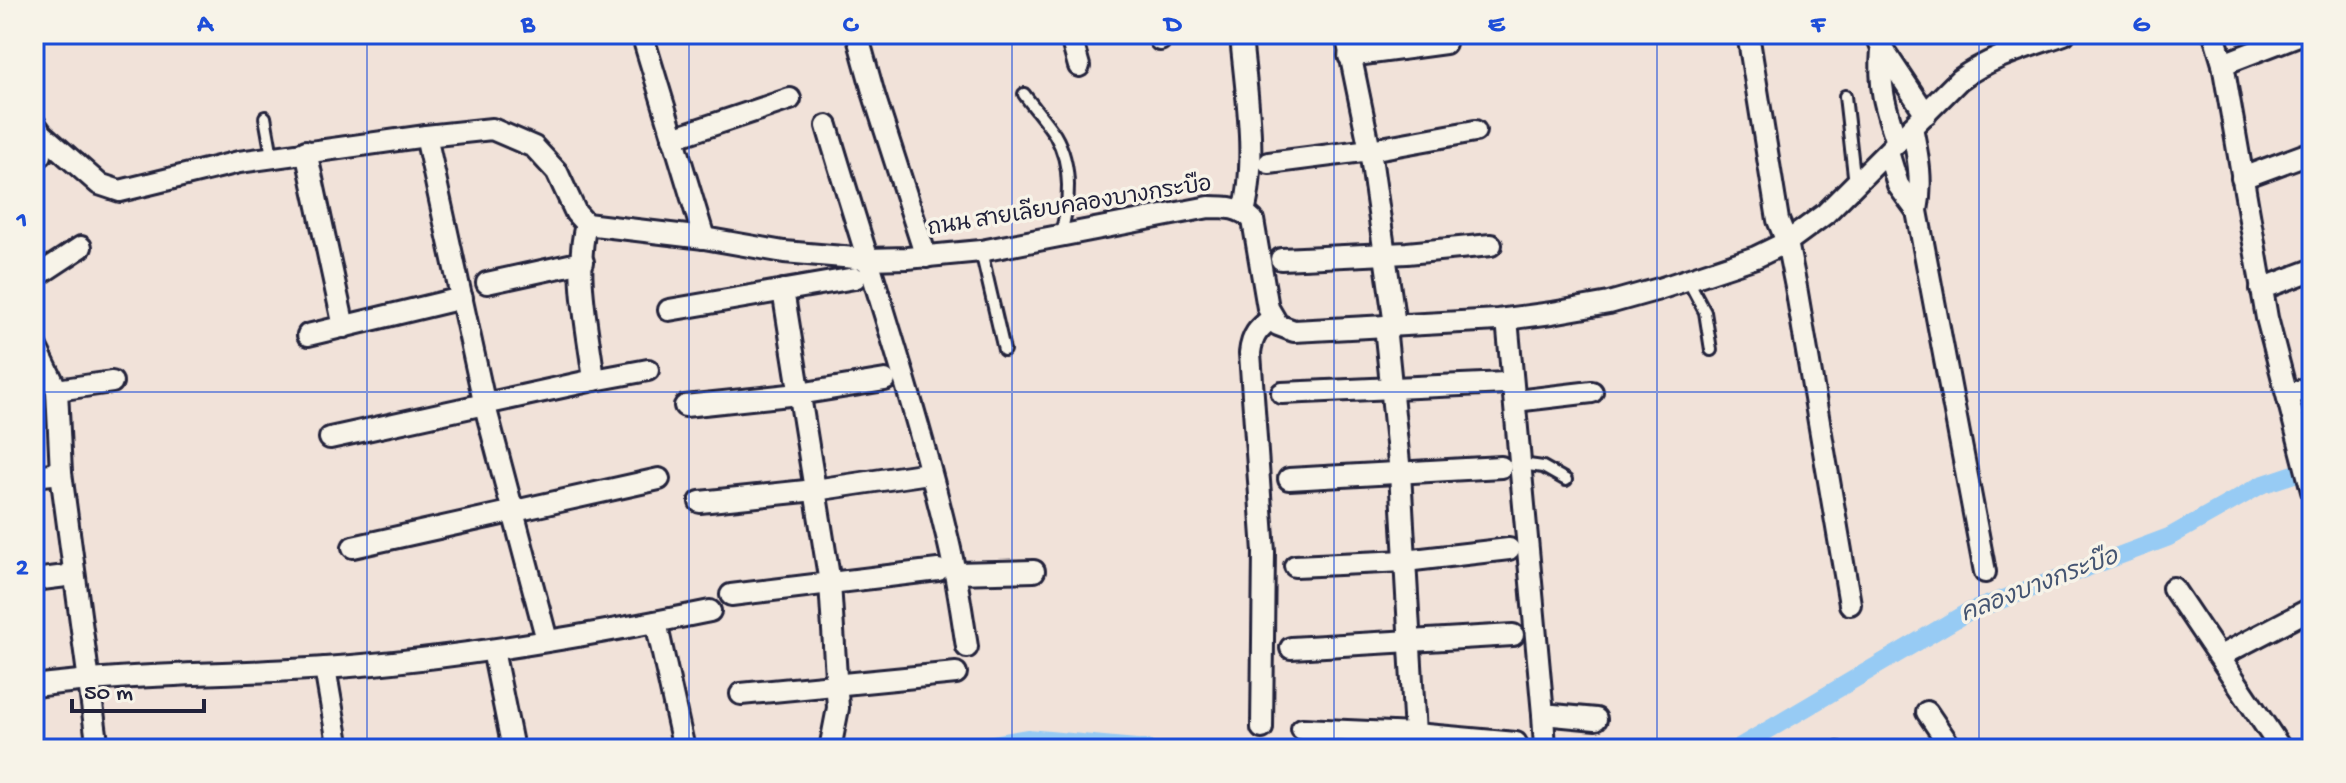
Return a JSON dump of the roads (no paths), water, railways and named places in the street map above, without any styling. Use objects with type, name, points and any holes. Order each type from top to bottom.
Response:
[{"type":"street","points":[[642,34],[704,238]]},
{"type":"street","points":[[857,34],[926,257]]},
{"type":"street","points":[[1070,34],[1079,66]]},
{"type":"street","points":[[1346,34],[1370,150],[1384,254],[1415,734]]},
{"type":"street","points":[[1748,34],[1778,220],[1787,242],[1850,604]]},
{"type":"street","points":[[1242,47],[1250,159],[1244,212],[1255,224],[1272,318],[1285,329],[1294,331],[1507,319],[1609,303],[1756,257],[1787,242],[1825,214],[1959,80],[1974,69],[1992,59],[2064,34]]},
{"type":"street","points":[[2223,64],[2301,34]]},
{"type":"street","points":[[2216,36],[2261,289],[2312,491]]},
{"type":"street","points":[[1879,41],[1919,120],[1921,170],[1917,211],[1985,572]]},
{"type":"street","points":[[1879,41],[1879,81],[1898,185],[1917,211]]},
{"type":"street","points":[[1349,56],[1445,43]]},
{"type":"street","points":[[673,138],[790,99]]},
{"type":"street","points":[[34,123],[42,134],[99,184],[120,191],[272,156],[426,136],[492,129],[534,147],[557,172],[576,213],[586,224],[582,240],[584,302],[594,380]]},
{"type":"street","points":[[827,126],[916,421],[946,571],[967,647]]},
{"type":"street","points":[[1269,163],[1370,150],[1475,131]]},
{"type":"street","points":[[426,136],[485,406],[547,640]]},
{"type":"street","points":[[306,151],[344,327]]},
{"type":"street","points":[[2242,178],[2312,152]]},
{"type":"street","name":"ถนน สายเลียบคลองบางกระบือ","points":[[586,224],[704,238],[784,252],[867,259],[981,251],[1209,207],[1227,207],[1244,212]]},
{"type":"street","points":[[1281,259],[1491,245]]},
{"type":"street","points":[[34,278],[81,247]]},
{"type":"street","points":[[487,283],[583,262]]},
{"type":"street","points":[[2261,289],[2312,270]]},
{"type":"street","points":[[669,310],[855,278]]},
{"type":"street","points":[[783,290],[830,583],[838,684],[838,708],[831,748]]},
{"type":"street","points":[[308,335],[462,298]]},
{"type":"street","points":[[1262,728],[1264,552],[1250,353],[1252,339],[1258,329],[1272,318]]},
{"type":"street","points":[[1507,319],[1511,465],[1545,749]]},
{"type":"street","points":[[35,346],[57,390],[61,473],[98,749]]},
{"type":"street","points":[[330,438],[648,370]]},
{"type":"street","points":[[685,406],[799,394],[885,380]]},
{"type":"street","points":[[57,390],[112,382]]},
{"type":"street","points":[[2289,395],[2312,386]]},
{"type":"street","points":[[1282,393],[1392,388],[1592,392]]},
{"type":"street","points":[[1289,479],[1511,465]]},
{"type":"street","points":[[34,476],[61,473]]},
{"type":"street","points":[[700,502],[815,490],[922,474]]},
{"type":"street","points":[[353,547],[659,479]]},
{"type":"street","points":[[1295,566],[1405,561],[1509,549]]},
{"type":"street","points":[[731,595],[946,571],[1034,571]]},
{"type":"street","points":[[34,580],[74,575]]},
{"type":"street","points":[[2173,588],[2281,749]]},
{"type":"street","points":[[2220,656],[2312,608]]},
{"type":"street","points":[[34,686],[87,679],[325,668],[493,650],[710,611]]},
{"type":"street","points":[[656,622],[684,749]]},
{"type":"street","points":[[1291,648],[1513,635]]},
{"type":"street","points":[[493,650],[513,749]]},
{"type":"street","points":[[325,668],[339,749]]},
{"type":"street","points":[[741,694],[956,673]]},
{"type":"street","points":[[1927,712],[1952,749]]},
{"type":"street","points":[[1543,714],[1596,719]]},
{"type":"street","points":[[1302,729],[1516,743]]},
{"type":"lane","points":[[1024,94],[1056,137],[1066,168],[1070,196],[1060,236]]},
{"type":"lane","points":[[1845,96],[1855,184]]},
{"type":"lane","points":[[265,117],[272,156]]},
{"type":"lane","points":[[981,251],[1004,350]]},
{"type":"lane","points":[[1688,280],[1705,312],[1711,350]]},
{"type":"lane","points":[[1511,465],[1543,467],[1566,480]]},
{"type":"waterway","name":"คลองบางกระบือ","points":[[1736,749],[1966,613],[2169,537],[2261,485],[2312,468]]},
{"type":"waterway","name":"คลองบางกระบือ","points":[[964,749],[1027,738],[1147,749]]}]
